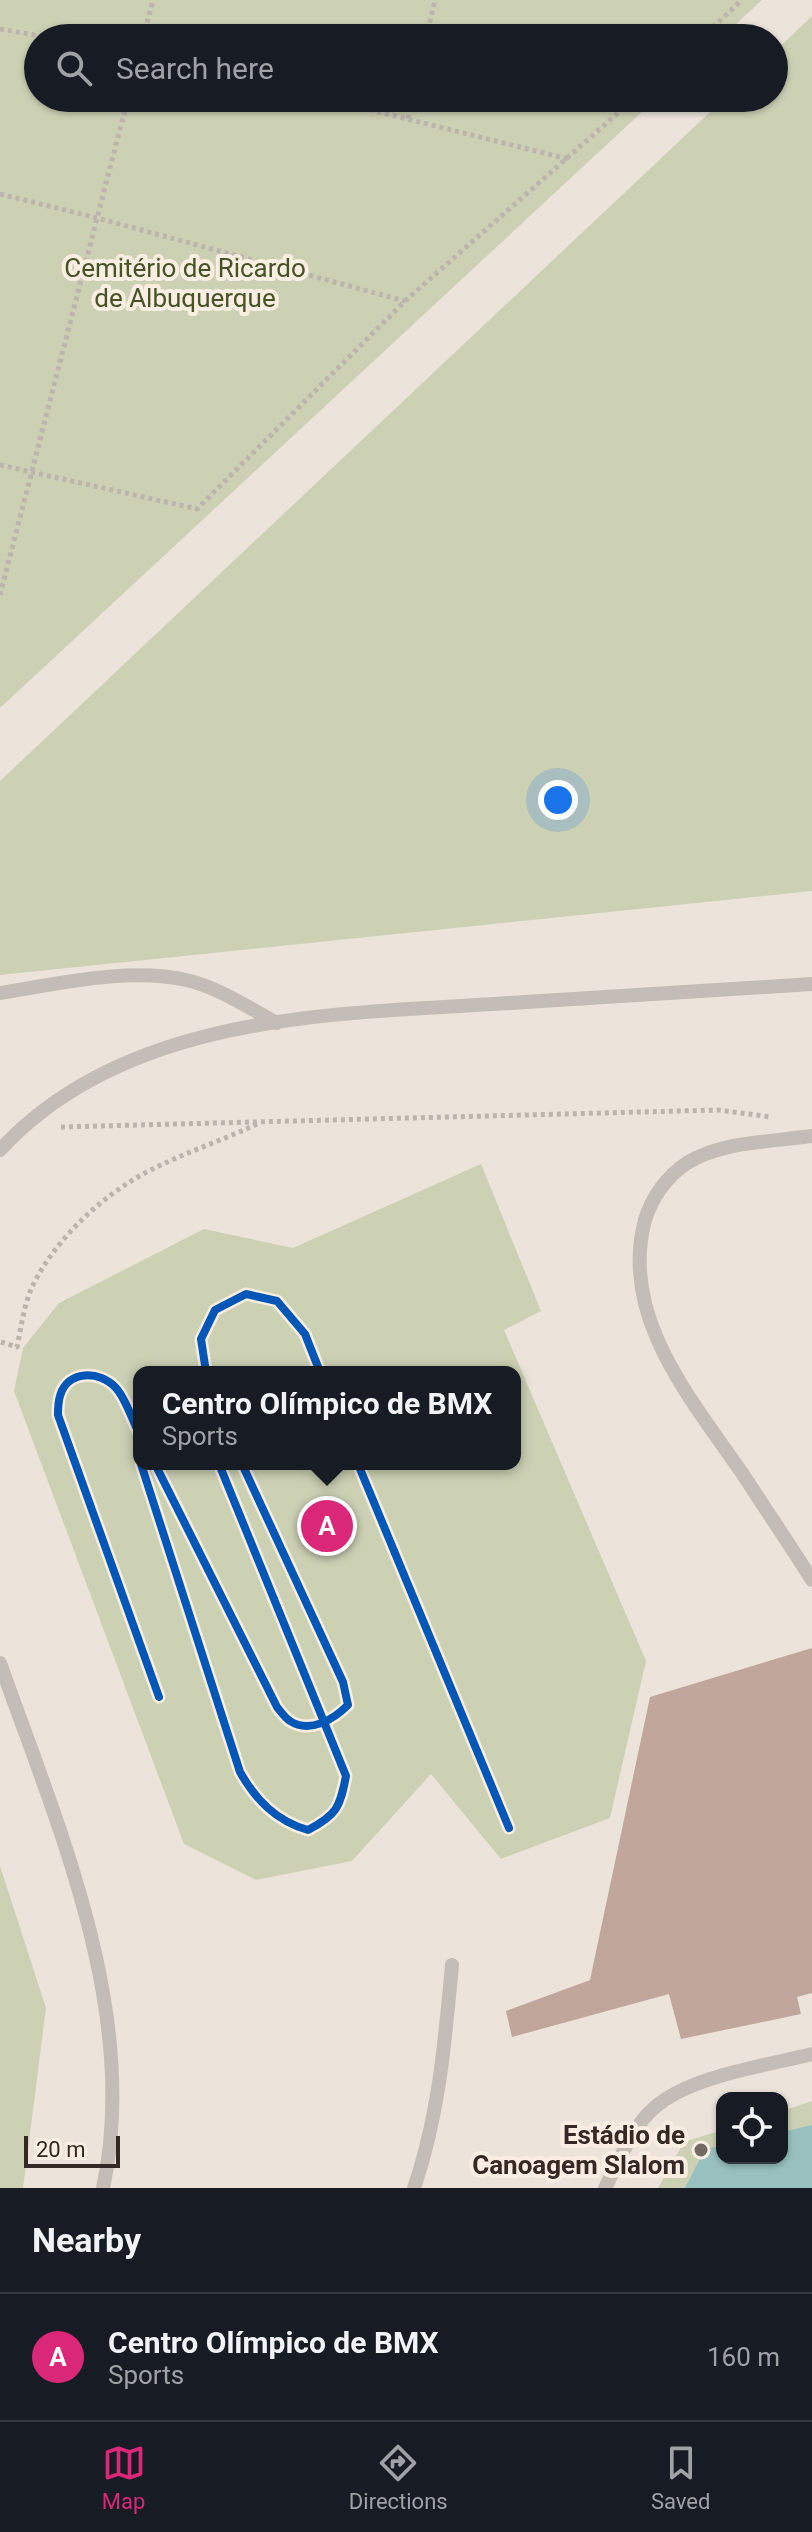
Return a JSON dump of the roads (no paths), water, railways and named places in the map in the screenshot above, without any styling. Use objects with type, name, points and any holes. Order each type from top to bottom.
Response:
[{"type":"lane","points":[[0,993],[90,979],[149,976],[188,980],[277,1023]]},
{"type":"lane","points":[[0,1150],[52,1104],[88,1081],[126,1063],[208,1036],[277,1023],[394,1010],[812,984]]},
{"type":"lane","points":[[808,1136],[707,1154],[688,1162],[673,1174],[662,1185],[647,1213],[638,1272],[651,1325],[678,1379],[812,1580]]},
{"type":"lane","points":[[0,1663],[73,1875],[97,1962],[112,2066],[109,2145],[103,2188]]},
{"type":"lane","points":[[414,2188],[427,2150],[438,2099],[452,1965]]},
{"type":"lane","points":[[605,2188],[634,2133],[654,2108],[693,2084],[812,2054]]},
{"type":"water","points":[[812,2125],[812,2188],[685,2188],[705,2149],[716,2147],[716,2164],[788,2164],[788,2131]]},
{"type":"place","name":"Centro Olímpico de BMX","points":[[327,1526]]},
{"type":"place","name":"Estádio de Canoagem Slalom","points":[[701,2150]]},
{"type":"park label","name":"Cemitério de Ricardo de Albuquerque","points":[[185,283]]}]
